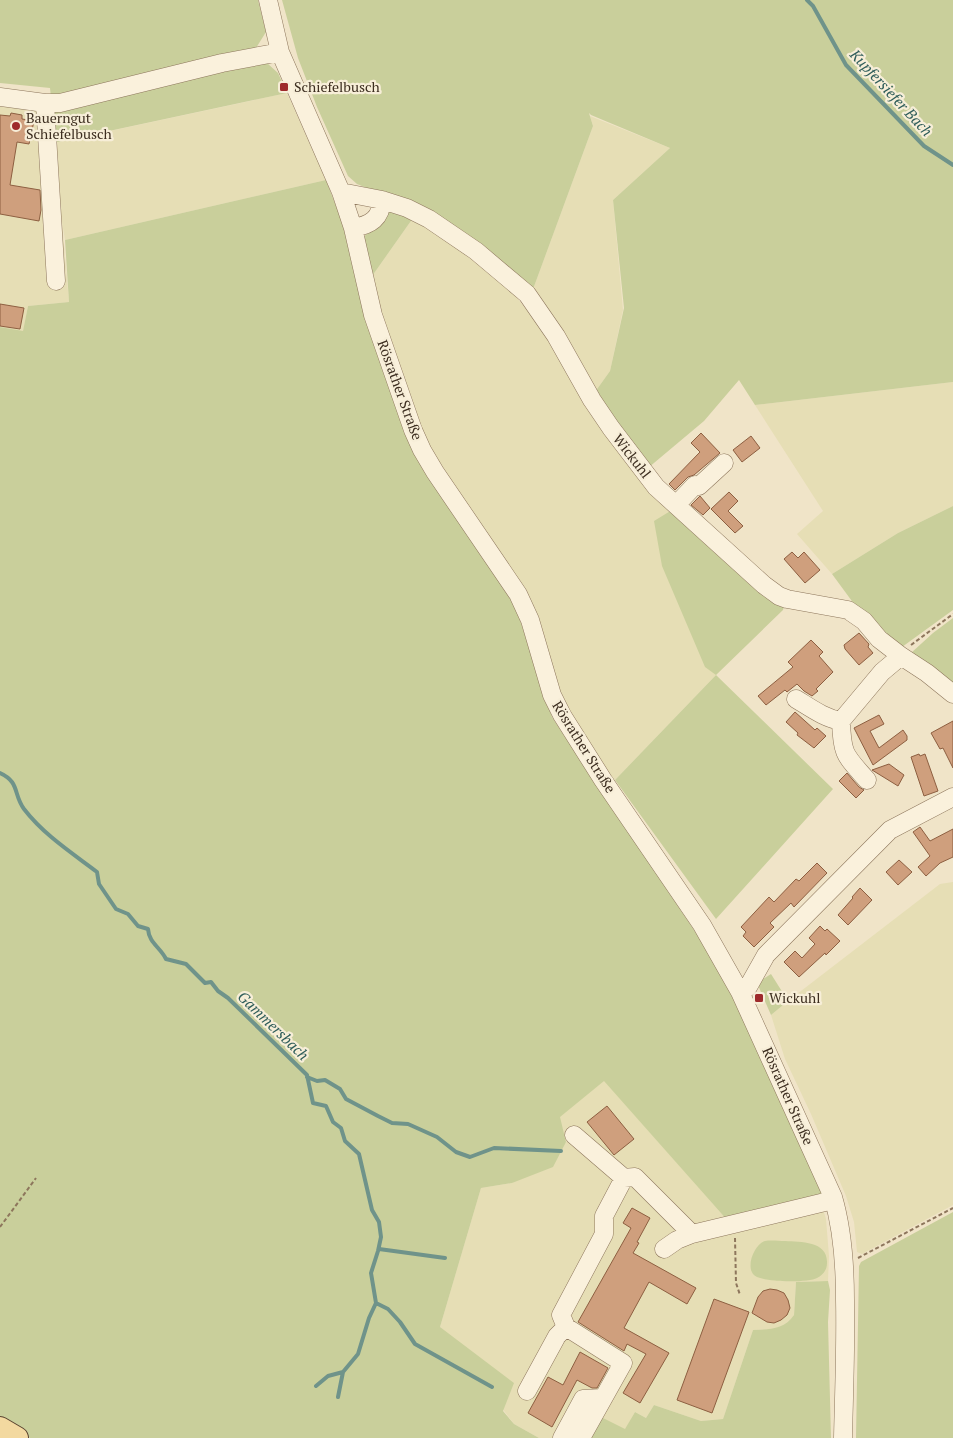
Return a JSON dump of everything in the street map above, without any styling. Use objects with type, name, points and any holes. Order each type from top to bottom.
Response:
[{"type":"main road","points":[[0,1428],[17,1438]]},
{"type":"street","name":"Rösrather Straße","points":[[268,0],[280,52],[342,192],[354,228],[373,315],[413,430],[422,450],[518,594],[530,620],[552,695],[562,715],[603,780],[702,925],[740,992],[833,1197],[839,1218],[844,1265],[846,1320],[843,1438]]},
{"type":"street","points":[[0,97],[60,103],[222,63],[280,52]]},
{"type":"street","points":[[45,103],[56,281]]},
{"type":"street","name":"Wickuhl","points":[[342,192],[382,200],[407,208],[429,219],[451,233],[527,294],[556,336],[610,428],[656,486],[676,505],[774,592],[787,599],[848,610],[864,621],[879,639],[900,656],[927,673],[953,694]]},
{"type":"street","points":[[354,228],[374,220],[380,210],[382,200]]},
{"type":"street","points":[[676,505],[695,485],[699,486],[724,463]]},
{"type":"street","points":[[867,780],[845,755],[841,721],[882,672],[900,656]]},
{"type":"street","points":[[796,699],[820,714],[841,721]]},
{"type":"street","points":[[740,992],[748,987],[766,955],[890,830],[953,798]]},
{"type":"street","points":[[574,1135],[624,1178],[635,1177],[692,1234]]},
{"type":"street","points":[[581,1438],[622,1363],[566,1327],[561,1315],[604,1234],[604,1216],[624,1178]]},
{"type":"street","points":[[664,1249],[677,1240],[692,1234],[826,1202],[833,1197]]},
{"type":"street","points":[[527,1391],[557,1336],[566,1327]]},
{"type":"street","points":[[562,1438],[583,1399],[603,1398]]},
{"type":"path","points":[[900,656],[953,614]]},
{"type":"path","points":[[0,1227],[36,1178]]},
{"type":"path","points":[[844,1265],[953,1208]]},
{"type":"path","points":[[735,1223],[736,1283],[740,1295]]},
{"type":"shaded area","points":[[287,93],[326,180],[65,240],[62,222],[69,302],[28,306],[23,332],[0,327],[0,97],[45,103],[54,143]]},
{"type":"shaded area","points":[[590,116],[670,148],[613,200],[623,310],[610,371],[595,392],[532,292],[593,126]]},
{"type":"shaded area","points":[[413,218],[433,230],[509,288],[551,340],[605,433],[639,479],[672,510],[716,675],[615,780],[589,750],[558,697],[542,646],[423,443],[370,279]]},
{"type":"shaded area","points":[[953,382],[953,506],[898,533],[832,574],[797,534],[823,511],[755,405]]},
{"type":"shaded area","points":[[953,882],[953,1205],[862,1254],[857,1252],[854,1222],[846,1196],[785,1059],[771,1015],[940,884]]},
{"type":"shaded area","points":[[604,1080],[728,1221],[823,1209],[826,1219],[829,1256],[828,1281],[796,1282],[794,1315],[792,1318],[783,1326],[774,1329],[753,1330],[723,1419],[701,1421],[654,1405],[646,1418],[635,1412],[625,1430],[589,1438],[539,1438],[514,1424],[440,1327],[481,1188],[512,1183],[566,1142],[559,1117]]},
{"type":"green space","points":[[0,0],[258,0],[266,32],[256,48],[217,55],[127,81],[51,98],[50,88],[0,83]]},
{"type":"green space","points":[[282,0],[953,0],[953,382],[755,405],[739,380],[704,421],[648,468],[595,392],[610,371],[624,308],[613,200],[670,148],[589,113],[593,126],[532,292],[382,194],[357,184],[348,176],[317,107],[298,58]]},
{"type":"green space","points":[[250,63],[267,63],[278,73],[287,93],[53,143],[50,111]]},
{"type":"green space","points":[[326,180],[352,248],[415,448],[515,605],[552,717],[718,966],[795,1125],[825,1202],[728,1221],[604,1081],[560,1117],[566,1142],[553,1167],[512,1183],[481,1188],[440,1327],[514,1383],[503,1411],[514,1424],[539,1438],[30,1438],[0,1420],[0,327],[23,331],[28,306],[69,302],[65,240]]},
{"type":"green space","points":[[391,207],[413,218],[370,279],[361,239],[383,220]]},
{"type":"green space","points":[[953,506],[953,610],[902,647],[857,608],[832,574],[898,533]]},
{"type":"green space","points":[[672,510],[785,604],[783,610],[716,675],[705,667],[662,566],[654,521]]},
{"type":"green space","points":[[953,618],[953,689],[911,653]]},
{"type":"green space","points":[[716,675],[833,789],[716,919],[615,780]]},
{"type":"green space","points":[[771,974],[788,1001],[771,1015],[757,983]]},
{"type":"green space","points":[[953,1212],[953,1438],[856,1438],[859,1266],[861,1262]]},
{"type":"green space","points":[[765,1241],[812,1244],[823,1250],[827,1263],[823,1274],[812,1280],[774,1281],[757,1277],[753,1274],[751,1260],[755,1250],[761,1243]]},
{"type":"green space","points":[[828,1281],[830,1290],[828,1322],[831,1438],[589,1438],[601,1417],[625,1429],[635,1412],[646,1418],[654,1405],[701,1421],[723,1419],[753,1330],[776,1328],[790,1320],[794,1315],[796,1282]]},
{"type":"building","points":[[11,113],[22,115],[22,119],[34,121],[29,144],[17,142],[10,185],[40,190],[41,210],[39,221],[0,214],[0,115],[10,116]]},
{"type":"building","points":[[0,304],[24,308],[20,329],[0,326]]},
{"type":"building","points":[[701,433],[720,453],[694,475],[688,477],[675,490],[669,484],[700,452],[691,443]]},
{"type":"building","points":[[751,436],[760,448],[742,462],[733,450]]},
{"type":"building","points":[[729,492],[738,501],[728,511],[743,526],[735,533],[711,509]]},
{"type":"building","points":[[700,496],[710,508],[703,515],[691,505]]},
{"type":"building","points":[[792,552],[798,558],[804,552],[820,570],[805,583],[784,559]]},
{"type":"building","points":[[859,633],[869,644],[868,647],[873,653],[859,665],[845,649],[844,645]]},
{"type":"building","points":[[811,640],[823,652],[819,656],[833,672],[816,689],[818,691],[812,696],[797,684],[787,692],[785,690],[766,705],[758,696],[793,667],[788,662]]},
{"type":"building","points":[[795,712],[815,730],[817,728],[826,736],[814,748],[797,735],[798,733],[786,722]]},
{"type":"building","points":[[879,715],[884,724],[870,731],[879,748],[903,730],[907,740],[873,765],[854,728]]},
{"type":"building","points":[[953,721],[953,768],[943,748],[940,749],[931,733]]},
{"type":"building","points":[[919,754],[920,756],[925,754],[938,791],[924,796],[911,757]]},
{"type":"building","points":[[889,764],[904,775],[898,786],[872,770]]},
{"type":"building","points":[[847,773],[864,790],[856,798],[839,781]]},
{"type":"building","points":[[920,827],[930,841],[953,829],[953,857],[940,863],[926,876],[918,867],[930,856],[913,832]]},
{"type":"building","points":[[899,860],[912,872],[898,885],[886,872]]},
{"type":"building","points":[[817,863],[827,873],[794,907],[791,903],[770,923],[774,927],[754,947],[743,936],[746,932],[741,927],[769,897],[774,902],[796,879],[799,881]]},
{"type":"building","points":[[860,888],[872,900],[848,925],[838,915]]},
{"type":"building","points":[[820,926],[825,931],[827,929],[840,941],[799,977],[784,962],[795,951],[802,958],[815,944],[809,938]]},
{"type":"building","points":[[607,1106],[634,1139],[614,1155],[587,1122]]},
{"type":"building","points":[[632,1208],[650,1218],[633,1253],[696,1288],[687,1304],[649,1282],[624,1328],[669,1353],[640,1403],[623,1393],[646,1354],[627,1344],[624,1351],[578,1322],[631,1228],[623,1223]]},
{"type":"building","points":[[770,1289],[784,1293],[790,1308],[787,1315],[774,1323],[767,1322],[752,1313],[758,1297],[763,1291]]},
{"type":"building","points":[[714,1299],[749,1312],[712,1413],[677,1400]]},
{"type":"building","points":[[580,1352],[608,1368],[597,1388],[592,1388],[577,1380],[552,1427],[528,1413],[548,1377],[563,1385]]},
{"type":"waterway","name":"Kupfersiefer Bach","points":[[807,0],[813,6],[846,65],[924,146],[953,165]]},
{"type":"waterway","name":"Gammersbach","points":[[0,773],[11,780],[24,809],[40,827],[97,872],[99,884],[116,909],[128,914],[138,926],[148,929],[150,938],[166,959],[186,964],[205,983],[211,982],[218,991],[228,998],[307,1075],[313,1103],[326,1106],[333,1122],[341,1128],[345,1141],[359,1154],[372,1210],[379,1222],[381,1237],[371,1273],[376,1303],[369,1318],[358,1354],[343,1372],[338,1397]]},
{"type":"waterway","points":[[307,1077],[317,1081],[325,1080],[340,1089],[346,1099],[378,1116],[392,1123],[408,1124],[437,1137],[456,1152],[470,1157],[494,1148],[561,1151]]},
{"type":"waterway","points":[[379,1249],[445,1258]]},
{"type":"waterway","points":[[376,1303],[388,1309],[400,1322],[415,1344],[492,1387]]},
{"type":"waterway","points":[[316,1386],[328,1376],[343,1372]]},
{"type":"place","name":"Schiefelbusch","points":[[284,87]]},
{"type":"place","name":"Bauerngut Schiefelbusch","points":[[16,126]]},
{"type":"place","name":"Wickuhl","points":[[759,998]]}]
